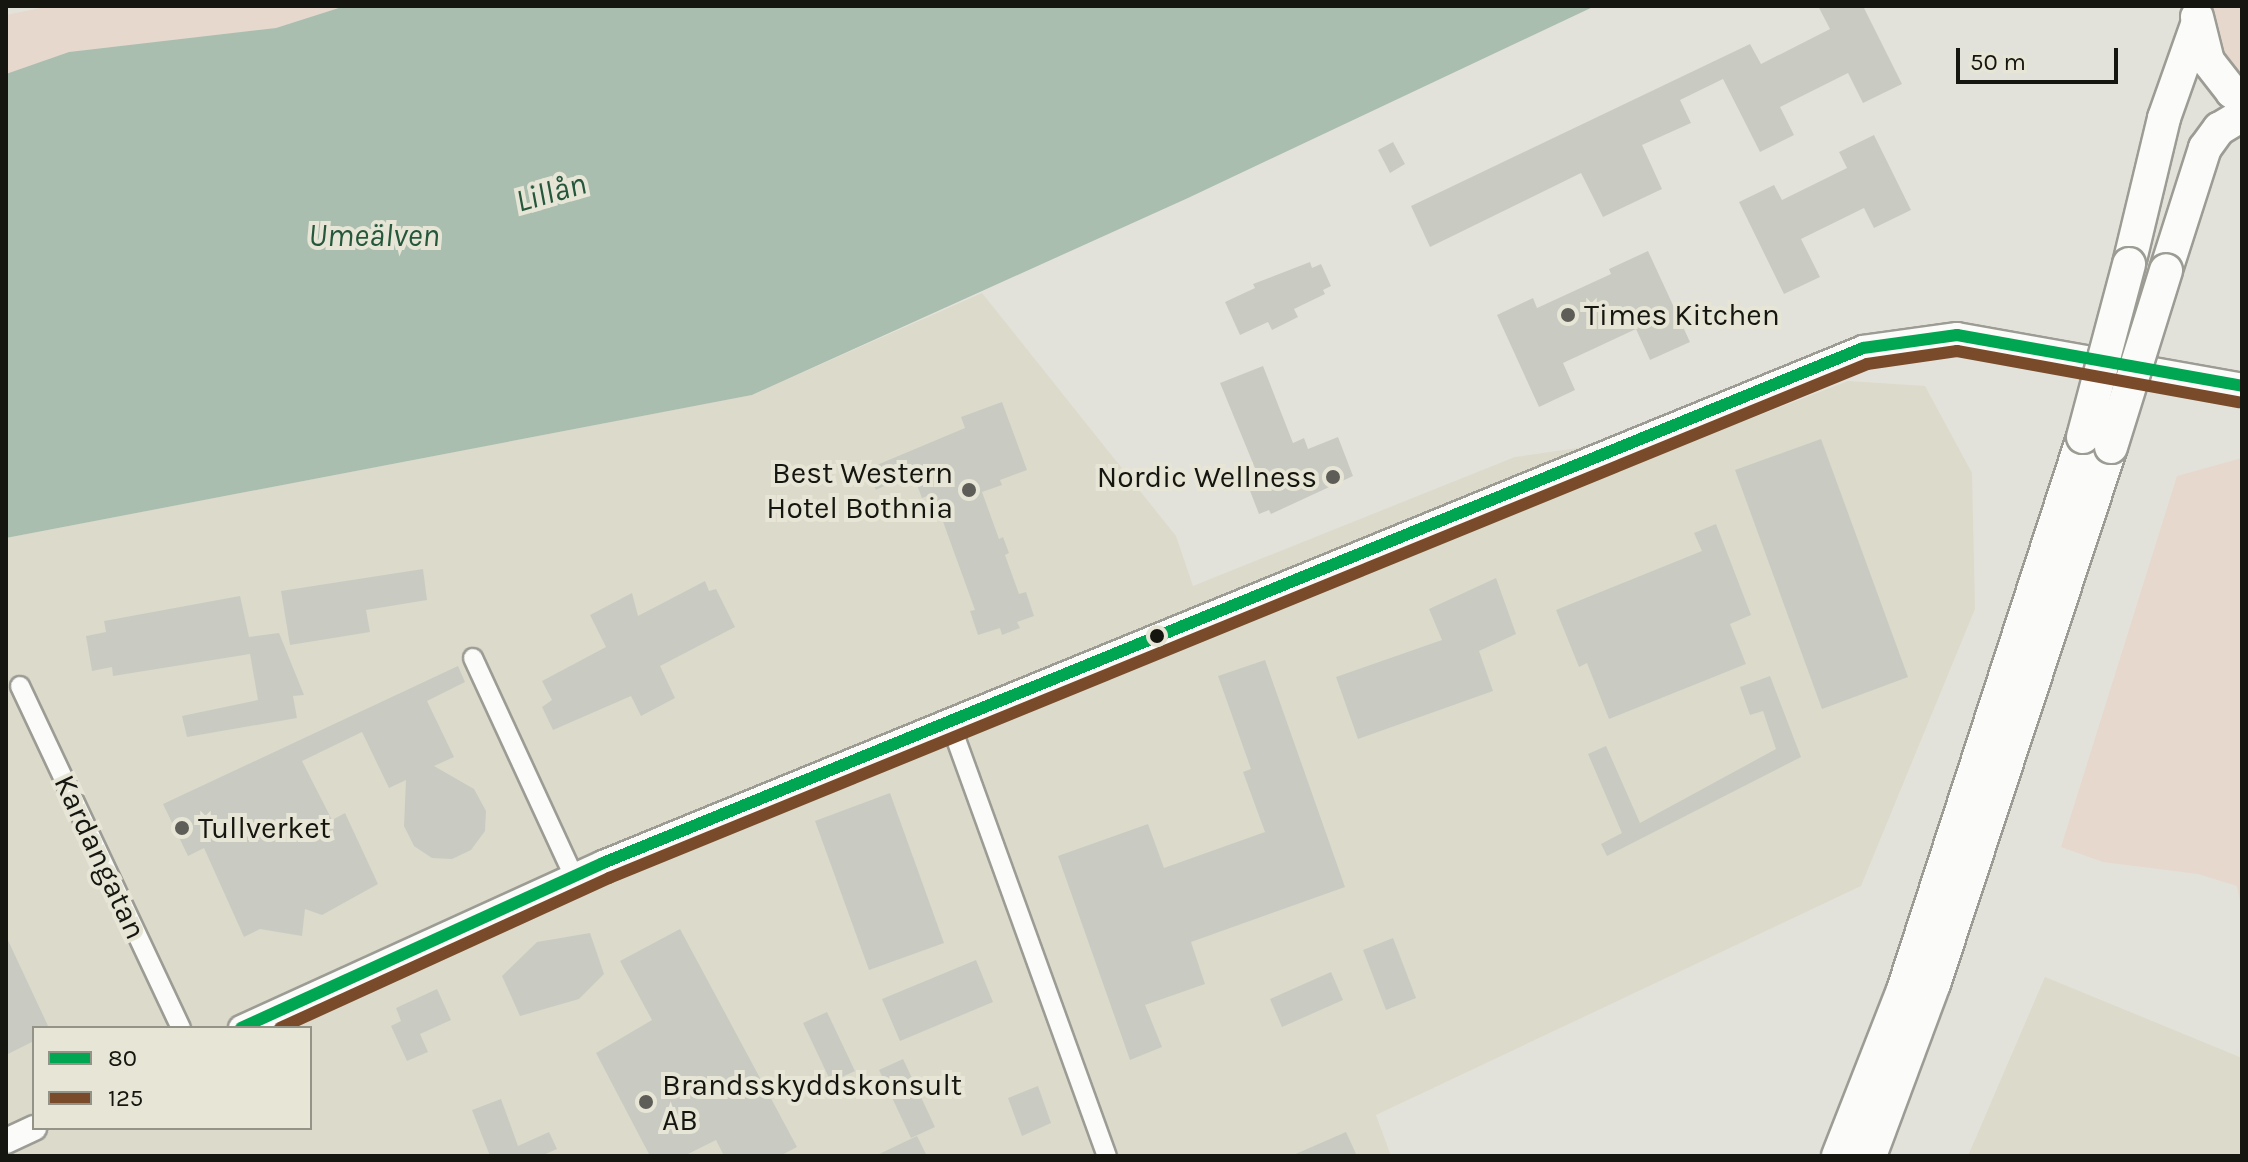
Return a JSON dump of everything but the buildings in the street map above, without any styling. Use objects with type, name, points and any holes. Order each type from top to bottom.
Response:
[{"type":"highway","points":[[2197,15],[2203,49],[2215,72],[2242,99]]},
{"type":"highway","points":[[1870,1156],[1939,970],[2097,442],[2129,264],[2164,118],[2197,15]]},
{"type":"highway","points":[[1838,1156],[1903,990],[2097,442],[2166,270],[2205,148],[2219,129],[2242,115]]},
{"type":"street","points":[[245,1026],[574,877],[949,720],[1863,348],[1957,335],[2242,386]]},
{"type":"street","points":[[473,658],[574,877]]},
{"type":"street","name":"Kardangatan","points":[[20,686],[180,1026]]},
{"type":"street","points":[[949,720],[1107,1156]]},
{"type":"street","points":[[6,1141],[32,1129]]},
{"type":"shaded area","points":[[50,6],[345,6],[276,28],[69,52],[6,74],[6,15]]},
{"type":"shaded area","points":[[2208,6],[2242,6],[2242,79],[2216,47]]},
{"type":"shaded area","points":[[982,293],[1176,536],[1193,586],[1515,457],[1731,426],[1848,381],[1925,386],[1972,473],[1975,609],[1861,886],[1376,1115],[1391,1156],[6,1156],[6,538],[752,395]]},
{"type":"shaded area","points":[[2242,458],[2242,911],[2237,886],[2198,874],[2103,862],[2061,847],[2177,476]]},
{"type":"shaded area","points":[[2045,977],[2242,1058],[2242,1156],[1968,1156]]},
{"type":"water","name":"Umeälven","points":[[345,6],[1595,6],[1188,198],[752,395],[6,538],[6,74],[69,52],[276,28]]},
{"type":"transit line","name":"80","points":[[245,1026],[603,863],[1863,348],[1957,335],[2242,386]]},
{"type":"transit line","name":"125","points":[[284,1026],[609,878],[1867,364],[1957,351],[2239,402]]},
{"type":"place","name":"Times Kitchen","points":[[1568,315]]},
{"type":"place","name":"Nordic Wellness","points":[[1333,477]]},
{"type":"place","name":"Best Western Hotel Bothnia","points":[[969,490]]},
{"type":"place","name":"Tullverket","points":[[182,828]]},
{"type":"place","name":"Brandsskyddskonsult AB","points":[[646,1102]]},
{"type":"water label","name":"Lillån","points":[[551,193]]}]
